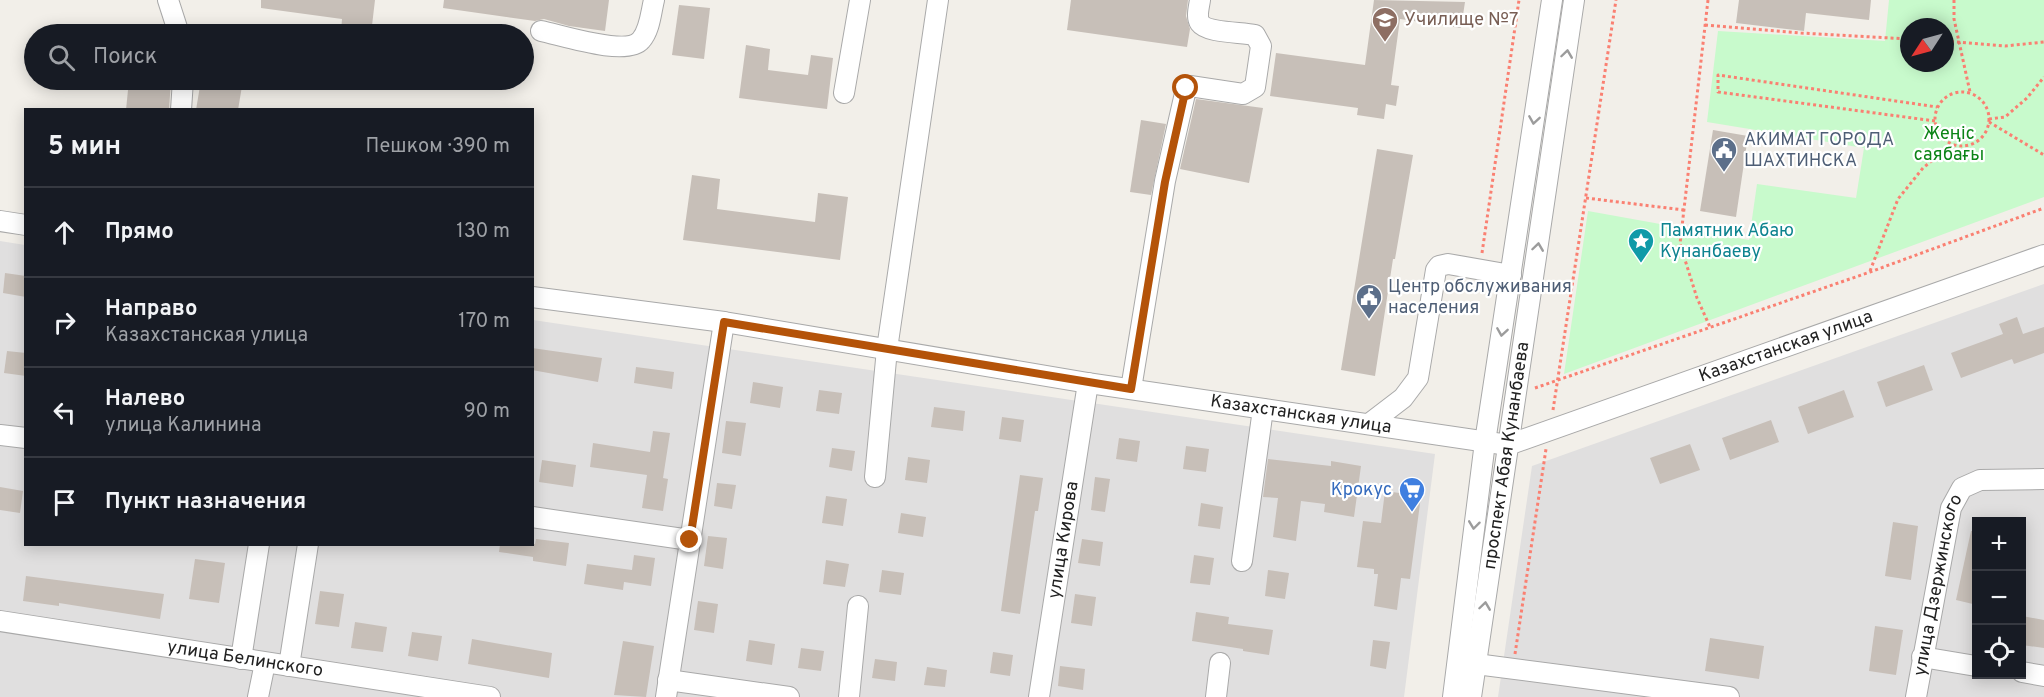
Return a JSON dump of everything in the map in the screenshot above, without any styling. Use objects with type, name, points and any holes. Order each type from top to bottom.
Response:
[{"type":"street","points":[[168,0],[175,24]]},
{"type":"street","points":[[541,31],[607,45],[631,46],[641,41],[649,24],[654,0]]},
{"type":"street","points":[[844,93],[860,0]]},
{"type":"street","points":[[875,477],[888,350],[938,0]]},
{"type":"street","points":[[1131,389],[1165,182],[1186,88],[1190,86],[1243,94],[1255,87],[1261,46],[1255,35],[1210,31],[1200,24],[1198,17],[1200,0]]},
{"type":"street","name":"проспект Абая Кунанбаева","points":[[1452,697],[1485,442],[1552,0]]},
{"type":"street","name":"проспект Абая Кунанбаева","points":[[1471,697],[1575,0]]},
{"type":"street","points":[[181,108],[182,90]]},
{"type":"street","points":[[0,221],[24,225]]},
{"type":"street","name":"Казахстанская улица","points":[[534,297],[724,322],[1088,383],[1508,445],[2044,255]]},
{"type":"street","points":[[1369,424],[1403,398],[1418,378],[1436,270],[1439,266],[1444,264],[1510,274]]},
{"type":"street","points":[[724,322],[667,689],[789,697]]},
{"type":"street","name":"улица Кирова","points":[[1039,697],[1088,383]]},
{"type":"street","points":[[1242,561],[1263,409]]},
{"type":"street","points":[[0,435],[24,438]]},
{"type":"street","name":"улица Дзержинского","points":[[1916,697],[1951,508],[1962,488],[1980,480],[2044,479]]},
{"type":"street","points":[[534,517],[690,540]]},
{"type":"street","points":[[241,659],[259,546]]},
{"type":"street","points":[[289,666],[308,546]]},
{"type":"street","points":[[849,697],[858,606]]},
{"type":"street","name":"улица Белинского","points":[[0,621],[490,697]]},
{"type":"street","points":[[1922,657],[1972,665]]},
{"type":"street","points":[[258,697],[265,663]]},
{"type":"street","points":[[1216,697],[1220,663]]},
{"type":"street","points":[[1476,664],[1729,697]]},
{"type":"street","points":[[2026,673],[2044,676]]},
{"type":"path","points":[[1479,269],[1519,0]]},
{"type":"path","points":[[1513,668],[1616,0]]},
{"type":"path","points":[[1708,0],[1680,244],[1697,298],[1710,327]]},
{"type":"path","points":[[1954,0],[1954,19],[1970,92]]},
{"type":"path","points":[[1705,25],[1900,38]]},
{"type":"path","points":[[1954,42],[2005,46],[2044,42]]},
{"type":"path","points":[[1935,121],[1718,92],[1718,75],[1937,107]]},
{"type":"path","points":[[1989,121],[2006,117],[2027,98],[2044,77]]},
{"type":"path","points":[[1970,92],[1979,97],[1988,109],[1989,121],[1986,132],[1976,143],[1960,146],[1952,144],[1940,135],[1935,121],[1937,107],[1949,94],[1970,92]]},
{"type":"path","points":[[1989,121],[2044,155]]},
{"type":"path","points":[[1870,272],[1898,199],[1923,168],[1952,144]]},
{"type":"path","points":[[1586,198],[1684,210]]},
{"type":"path","points":[[1516,394],[1870,272],[2044,208]]},
{"type":"shaded area","points":[[0,241],[24,245],[24,546],[534,546],[534,320],[1435,454],[1404,697],[0,697]]},
{"type":"shaded area","points":[[2044,284],[2044,697],[1498,697],[1532,466]]},
{"type":"green space","name":"Жеңіс саябағы","points":[[1889,0],[2044,0],[2044,197],[1564,374],[1588,211],[1749,240],[1757,184],[1856,198],[1864,148],[1707,122],[1718,31],[1885,41]]},
{"type":"building","points":[[261,0],[375,0],[372,24],[342,24],[342,19],[261,8]]},
{"type":"building","points":[[444,0],[609,0],[605,31],[569,26],[544,19],[535,21],[443,8]]},
{"type":"building","points":[[1071,0],[1188,0],[1186,16],[1190,29],[1187,47],[1067,30]]},
{"type":"building","points":[[1374,0],[1465,2],[1461,28],[1400,19],[1391,85],[1399,86],[1396,106],[1386,104],[1384,119],[1357,115],[1358,108],[1270,96],[1276,53],[1365,65]]},
{"type":"building","points":[[1739,0],[1871,0],[1869,20],[1806,13],[1804,31],[1736,23]]},
{"type":"building","points":[[679,5],[710,8],[704,59],[672,55]]},
{"type":"building","points":[[746,45],[770,49],[768,70],[808,75],[811,55],[833,58],[827,109],[739,98]]},
{"type":"building","points":[[128,90],[170,90],[169,108],[126,108]]},
{"type":"building","points":[[199,90],[241,90],[238,108],[196,108]]},
{"type":"building","points":[[1196,99],[1263,108],[1249,183],[1180,169]]},
{"type":"building","points":[[1141,120],[1166,124],[1151,195],[1130,192]]},
{"type":"building","name":"АКИМАТ ГОРОДА ШАХТИНСКА","points":[[1713,130],[1748,136],[1736,217],[1700,211]]},
{"type":"building","points":[[1377,149],[1413,155],[1395,259],[1393,259],[1375,376],[1341,370]]},
{"type":"building","points":[[692,175],[720,179],[717,209],[815,222],[818,193],[848,197],[840,260],[683,240]]},
{"type":"building","points":[[5,273],[24,276],[24,297],[3,293]]},
{"type":"building","points":[[2017,317],[2023,334],[2044,327],[2044,353],[2014,364],[2012,359],[1961,378],[1951,353],[2003,334],[1999,324]]},
{"type":"building","points":[[534,348],[602,358],[598,382],[534,370]]},
{"type":"building","points":[[7,351],[24,353],[24,376],[4,373]]},
{"type":"building","points":[[1924,365],[1933,390],[1886,407],[1877,382]]},
{"type":"building","points":[[636,367],[674,372],[672,389],[634,383]]},
{"type":"building","points":[[753,382],[783,387],[780,408],[750,403]]},
{"type":"building","points":[[819,390],[842,393],[839,414],[816,411]]},
{"type":"building","points":[[1844,390],[1854,417],[1808,434],[1798,407]]},
{"type":"building","points":[[934,407],[965,411],[963,431],[931,427]]},
{"type":"building","points":[[1002,417],[1024,420],[1021,442],[999,439]]},
{"type":"building","points":[[1771,420],[1779,442],[1730,460],[1722,438]]},
{"type":"building","points":[[726,421],[746,423],[741,456],[722,453]]},
{"type":"building","points":[[653,431],[670,433],[663,478],[668,479],[663,511],[642,508],[647,475],[590,467],[593,443],[650,452]]},
{"type":"building","points":[[1119,438],[1140,441],[1137,462],[1116,459]]},
{"type":"building","points":[[1690,444],[1700,470],[1660,484],[1650,458]]},
{"type":"building","points":[[1186,446],[1209,449],[1206,472],[1183,469]]},
{"type":"building","points":[[832,448],[855,451],[852,471],[829,467]]},
{"type":"building","points":[[908,457],[930,460],[927,483],[905,480]]},
{"type":"building","points":[[1268,459],[1331,466],[1331,461],[1361,466],[1354,517],[1324,512],[1325,504],[1301,501],[1296,541],[1273,537],[1278,498],[1263,497]]},
{"type":"building","points":[[542,460],[576,465],[573,487],[539,482]]},
{"type":"building","points":[[1020,475],[1043,478],[1038,511],[1035,511],[1020,614],[1001,611]]},
{"type":"building","points":[[1095,477],[1110,479],[1105,512],[1091,510]]},
{"type":"building","points":[[717,483],[736,485],[732,509],[714,506]]},
{"type":"building","points":[[0,487],[23,491],[20,513],[0,510]]},
{"type":"building","points":[[1385,491],[1421,496],[1410,579],[1401,578],[1397,610],[1374,606],[1378,574],[1374,574],[1374,569],[1357,567],[1363,521],[1381,523]]},
{"type":"building","points":[[826,496],[847,499],[843,526],[822,523]]},
{"type":"building","points":[[1201,503],[1223,507],[1220,529],[1198,526]]},
{"type":"building","points":[[901,513],[926,517],[923,537],[898,533]]},
{"type":"building","points":[[1893,522],[1918,526],[1911,580],[1885,576]]},
{"type":"building","points":[[1971,531],[1972,531],[1972,604],[1956,600]]},
{"type":"building","points":[[708,536],[727,538],[723,569],[704,566]]},
{"type":"building","points":[[536,539],[569,543],[566,566],[533,561],[533,557],[499,552],[500,546],[534,546]]},
{"type":"building","points":[[1082,539],[1103,542],[1100,566],[1078,563]]},
{"type":"building","points":[[634,555],[655,558],[651,586],[624,582],[623,590],[584,584],[587,564],[632,570]]},
{"type":"building","points":[[1194,555],[1214,558],[1210,585],[1190,583]]},
{"type":"building","points":[[195,559],[225,563],[219,603],[189,599]]},
{"type":"building","points":[[826,560],[849,564],[845,587],[823,584]]},
{"type":"building","points":[[882,570],[904,573],[901,595],[879,592]]},
{"type":"building","points":[[1268,570],[1289,573],[1285,599],[1265,596]]},
{"type":"building","points":[[26,576],[164,594],[160,619],[59,603],[59,606],[23,601]]},
{"type":"building","points":[[320,591],[344,594],[339,627],[315,624]]},
{"type":"building","points":[[1075,594],[1096,597],[1092,626],[1071,623]]},
{"type":"building","points":[[698,601],[718,604],[714,633],[694,630]]},
{"type":"building","points":[[1196,612],[1229,617],[1228,624],[1273,630],[1269,655],[1192,641]]},
{"type":"building","points":[[2026,617],[2044,620],[2044,648],[2026,646]]},
{"type":"building","points":[[355,622],[387,627],[383,652],[351,648]]},
{"type":"building","points":[[1875,626],[1903,630],[1896,675],[1869,671]]},
{"type":"building","points":[[412,632],[442,636],[438,661],[408,656]]},
{"type":"building","points":[[1710,638],[1764,646],[1759,679],[1705,671]]},
{"type":"building","points":[[472,639],[552,653],[549,678],[468,664]]},
{"type":"building","points":[[749,640],[775,644],[772,665],[746,661]]},
{"type":"building","points":[[1373,640],[1390,642],[1386,669],[1370,666]]},
{"type":"building","points":[[623,641],[654,646],[646,697],[614,695]]},
{"type":"building","points":[[801,648],[824,651],[821,671],[798,668]]},
{"type":"building","points":[[993,652],[1013,655],[1010,676],[990,673]]},
{"type":"building","points":[[875,659],[897,662],[895,681],[872,678]]},
{"type":"building","points":[[1060,666],[1085,669],[1083,690],[1058,686]]},
{"type":"building","points":[[927,667],[947,670],[945,687],[924,685]]},
{"type":"place","name":"Училище №7","points":[[1385,43]]},
{"type":"place","name":"АКИМАТ ГОРОДА ШАХТИНСКА","points":[[1724,173]]},
{"type":"place","name":"Памятник Абаю Кунанбаеву","points":[[1641,264]]},
{"type":"place","name":"Центр обслуживания населения","points":[[1369,320]]},
{"type":"place","name":"Крокус","points":[[1412,513]]},
{"type":"route","points":[[690,540],[724,322],[1131,389],[1165,182],[1186,88]]}]
